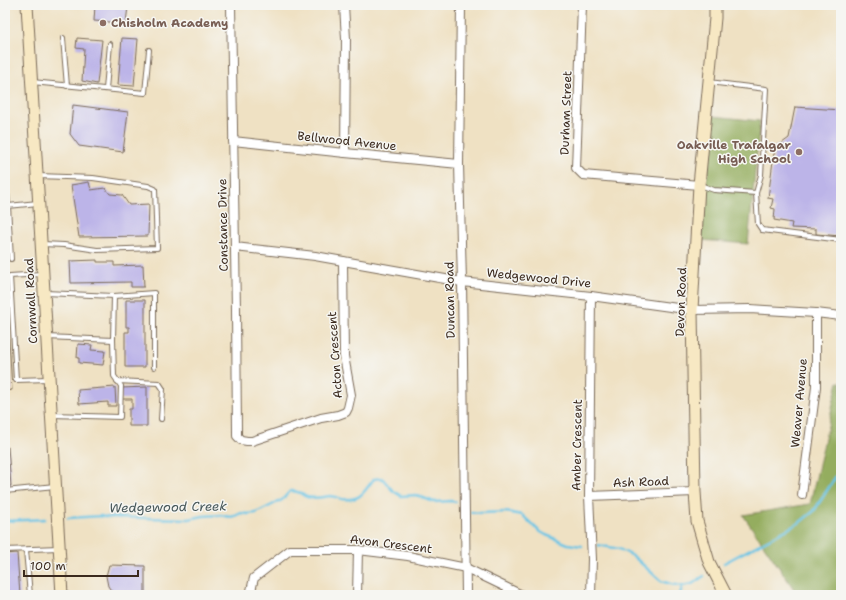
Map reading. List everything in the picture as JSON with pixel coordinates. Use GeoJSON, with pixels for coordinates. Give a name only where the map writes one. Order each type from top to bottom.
{"type":"FeatureCollection","features":[{"type":"Feature","properties":{"kind":"main road","name":"Cornwall Road"},"geometry":{"type":"LineString","coordinates":[[27,5],[62,595]]}},
{"type":"Feature","properties":{"kind":"main road","name":"Devon Road"},"geometry":{"type":"LineString","coordinates":[[715,5],[699,185],[692,310],[695,492],[697,521],[709,562],[726,595]]}},
{"type":"Feature","properties":{"kind":"street","name":"Constance Drive"},"geometry":{"type":"LineString","coordinates":[[231,5],[236,434],[241,440],[244,441]]}},
{"type":"Feature","properties":{"kind":"street"},"geometry":{"type":"LineString","coordinates":[[344,5],[346,39],[345,153]]}},
{"type":"Feature","properties":{"kind":"street","name":"Duncan Road"},"geometry":{"type":"LineString","coordinates":[[460,5],[459,164],[466,595]]}},
{"type":"Feature","properties":{"kind":"street","name":"Durham Street"},"geometry":{"type":"LineString","coordinates":[[582,5],[576,168],[583,175],[699,185]]}},
{"type":"Feature","properties":{"kind":"street","name":"Bellwood Avenue"},"geometry":{"type":"LineString","coordinates":[[233,141],[459,164]]}},
{"type":"Feature","properties":{"kind":"street","name":"Wedgewood Drive"},"geometry":{"type":"LineString","coordinates":[[235,247],[315,256],[462,282],[591,296],[692,310],[750,308],[841,316]]}},
{"type":"Feature","properties":{"kind":"street","name":"Acton Crescent"},"geometry":{"type":"LineString","coordinates":[[244,441],[256,440],[321,418],[346,412],[351,395],[344,356],[342,261]]}},
{"type":"Feature","properties":{"kind":"street","name":"Amber Crescent"},"geometry":{"type":"LineString","coordinates":[[591,296],[589,496],[592,559],[591,595]]}},
{"type":"Feature","properties":{"kind":"street","name":"Weaver Avenue"},"geometry":{"type":"LineString","coordinates":[[802,495],[816,387],[816,313]]}},
{"type":"Feature","properties":{"kind":"street","name":"Ash Road"},"geometry":{"type":"LineString","coordinates":[[589,496],[695,492]]}},
{"type":"Feature","properties":{"kind":"street","name":"Avon Crescent"},"geometry":{"type":"LineString","coordinates":[[250,595],[254,578],[290,550],[358,550],[408,556],[466,568],[522,595]]}},
{"type":"Feature","properties":{"kind":"street"},"geometry":{"type":"LineString","coordinates":[[357,595],[358,550]]}},
{"type":"Feature","properties":{"kind":"lane"},"geometry":{"type":"LineString","coordinates":[[63,38],[67,86]]}},
{"type":"Feature","properties":{"kind":"lane"},"geometry":{"type":"LineString","coordinates":[[106,89],[110,44]]}},
{"type":"Feature","properties":{"kind":"lane"},"geometry":{"type":"LineString","coordinates":[[31,82],[145,93],[149,50]]}},
{"type":"Feature","properties":{"kind":"lane"},"geometry":{"type":"LineString","coordinates":[[709,82],[766,89],[761,175],[756,193],[758,224],[762,230],[841,240]]}},
{"type":"Feature","properties":{"kind":"lane"},"geometry":{"type":"LineString","coordinates":[[5,168],[6,196],[8,206],[7,217],[11,259]]}},
{"type":"Feature","properties":{"kind":"lane"},"geometry":{"type":"LineString","coordinates":[[37,176],[94,178],[148,186],[155,189],[157,248],[96,250],[64,245],[41,244]]}},
{"type":"Feature","properties":{"kind":"lane"},"geometry":{"type":"LineString","coordinates":[[699,185],[714,190],[756,193]]}},
{"type":"Feature","properties":{"kind":"lane"},"geometry":{"type":"LineString","coordinates":[[8,206],[39,203]]}},
{"type":"Feature","properties":{"kind":"lane"},"geometry":{"type":"LineString","coordinates":[[43,274],[8,276],[16,380],[49,379]]}},
{"type":"Feature","properties":{"kind":"lane"},"geometry":{"type":"LineString","coordinates":[[44,293],[114,296],[154,294],[154,367]]}},
{"type":"Feature","properties":{"kind":"lane"},"geometry":{"type":"LineString","coordinates":[[51,415],[120,417],[121,386],[114,376],[114,296]]}},
{"type":"Feature","properties":{"kind":"lane"},"geometry":{"type":"LineString","coordinates":[[46,337],[113,340]]}},
{"type":"Feature","properties":{"kind":"lane"},"geometry":{"type":"LineString","coordinates":[[118,381],[159,383],[163,389],[161,419]]}},
{"type":"Feature","properties":{"kind":"lane"},"geometry":{"type":"LineString","coordinates":[[5,491],[55,486]]}},
{"type":"Feature","properties":{"kind":"lane"},"geometry":{"type":"LineString","coordinates":[[5,550],[59,548]]}},
{"type":"Feature","properties":{"kind":"lane"},"geometry":{"type":"LineString","coordinates":[[26,550],[30,595]]}},
{"type":"Feature","properties":{"kind":"green space"},"geometry":{"type":"Polygon","coordinates":[[[713,116],[760,121],[748,244],[701,240],[713,116]]]}},
{"type":"Feature","properties":{"kind":"green space"},"geometry":{"type":"Polygon","coordinates":[[[838,382],[841,382],[841,595],[798,595],[743,515],[810,504],[838,382]]]}},
{"type":"Feature","properties":{"kind":"building"},"geometry":{"type":"Polygon","coordinates":[[[95,5],[128,6],[126,23],[94,21],[95,5]]]}},
{"type":"Feature","properties":{"kind":"building"},"geometry":{"type":"Polygon","coordinates":[[[77,38],[102,40],[97,84],[82,81],[84,49],[76,48],[77,38]]]}},
{"type":"Feature","properties":{"kind":"building"},"geometry":{"type":"Polygon","coordinates":[[[122,38],[138,39],[134,86],[118,85],[122,38]]]}},
{"type":"Feature","properties":{"kind":"building"},"geometry":{"type":"Polygon","coordinates":[[[73,105],[128,112],[123,152],[79,146],[70,134],[73,105]]]}},
{"type":"Feature","properties":{"kind":"building"},"geometry":{"type":"Polygon","coordinates":[[[795,107],[841,110],[841,236],[816,234],[816,229],[791,228],[792,223],[774,220],[775,209],[771,208],[773,199],[768,198],[775,146],[778,146],[789,138],[795,107]]]}},
{"type":"Feature","properties":{"kind":"building"},"geometry":{"type":"Polygon","coordinates":[[[89,182],[91,190],[105,188],[110,194],[122,195],[129,205],[149,204],[148,236],[79,237],[71,185],[89,182]]]}},
{"type":"Feature","properties":{"kind":"building"},"geometry":{"type":"Polygon","coordinates":[[[97,260],[97,262],[114,262],[114,266],[143,265],[144,287],[131,287],[131,282],[71,283],[70,261],[97,260]]]}},
{"type":"Feature","properties":{"kind":"building"},"geometry":{"type":"Polygon","coordinates":[[[126,300],[145,300],[145,367],[125,367],[125,332],[129,332],[129,327],[126,327],[126,300]]]}},
{"type":"Feature","properties":{"kind":"building"},"geometry":{"type":"Polygon","coordinates":[[[5,305],[7,305],[12,390],[5,391],[5,305]]]}},
{"type":"Feature","properties":{"kind":"building"},"geometry":{"type":"Polygon","coordinates":[[[78,344],[92,345],[91,350],[105,351],[103,365],[79,363],[79,358],[77,358],[78,344]]]}},
{"type":"Feature","properties":{"kind":"building"},"geometry":{"type":"Polygon","coordinates":[[[115,387],[116,406],[108,406],[108,402],[79,404],[78,390],[115,387]]]}},
{"type":"Feature","properties":{"kind":"building"},"geometry":{"type":"Polygon","coordinates":[[[147,387],[147,426],[129,426],[129,409],[132,409],[132,399],[121,399],[121,388],[147,387]]]}},
{"type":"Feature","properties":{"kind":"building"},"geometry":{"type":"Polygon","coordinates":[[[8,447],[11,486],[5,486],[5,448],[8,447]]]}},
{"type":"Feature","properties":{"kind":"building"},"geometry":{"type":"Polygon","coordinates":[[[17,553],[20,595],[5,595],[5,554],[17,553]]]}},
{"type":"Feature","properties":{"kind":"building"},"geometry":{"type":"Polygon","coordinates":[[[109,565],[145,566],[145,595],[114,595],[108,586],[106,576],[109,565]]]}},
{"type":"Feature","properties":{"kind":"waterway","name":"Wedgewood Creek"},"geometry":{"type":"LineString","coordinates":[[724,563],[799,523],[814,511],[838,473],[841,465]]}},
{"type":"Feature","properties":{"kind":"waterway","name":"Wedgewood Creek"},"geometry":{"type":"LineString","coordinates":[[68,518],[101,516],[189,519],[203,516],[221,515],[230,517],[241,513],[256,513],[282,500],[290,491],[299,492],[310,498],[330,496],[342,499],[354,499],[361,495],[374,479],[382,478],[393,491],[401,496],[416,495],[434,502],[456,502]]}},
{"type":"Feature","properties":{"kind":"waterway","name":"Wedgewood Creek"},"geometry":{"type":"LineString","coordinates":[[471,512],[506,512],[522,515],[539,531],[546,535],[568,544],[582,546]]}},
{"type":"Feature","properties":{"kind":"waterway","name":"Wedgewood Creek"},"geometry":{"type":"LineString","coordinates":[[5,521],[45,519]]}},
{"type":"Feature","properties":{"kind":"waterway","name":"Wedgewood Creek"},"geometry":{"type":"LineString","coordinates":[[598,545],[619,549],[633,556],[661,581],[671,584],[682,586],[692,584],[704,576]]}},
{"type":"Feature","properties":{"kind":"waterway"},"geometry":{"type":"LineString","coordinates":[[680,595],[682,586]]}},
{"type":"Feature","properties":{"kind":"place","name":"Chisholm Academy"},"geometry":{"type":"Point","coordinates":[103,23]}},
{"type":"Feature","properties":{"kind":"place","name":"Oakville Trafalgar High School"},"geometry":{"type":"Point","coordinates":[799,152]}}]}
